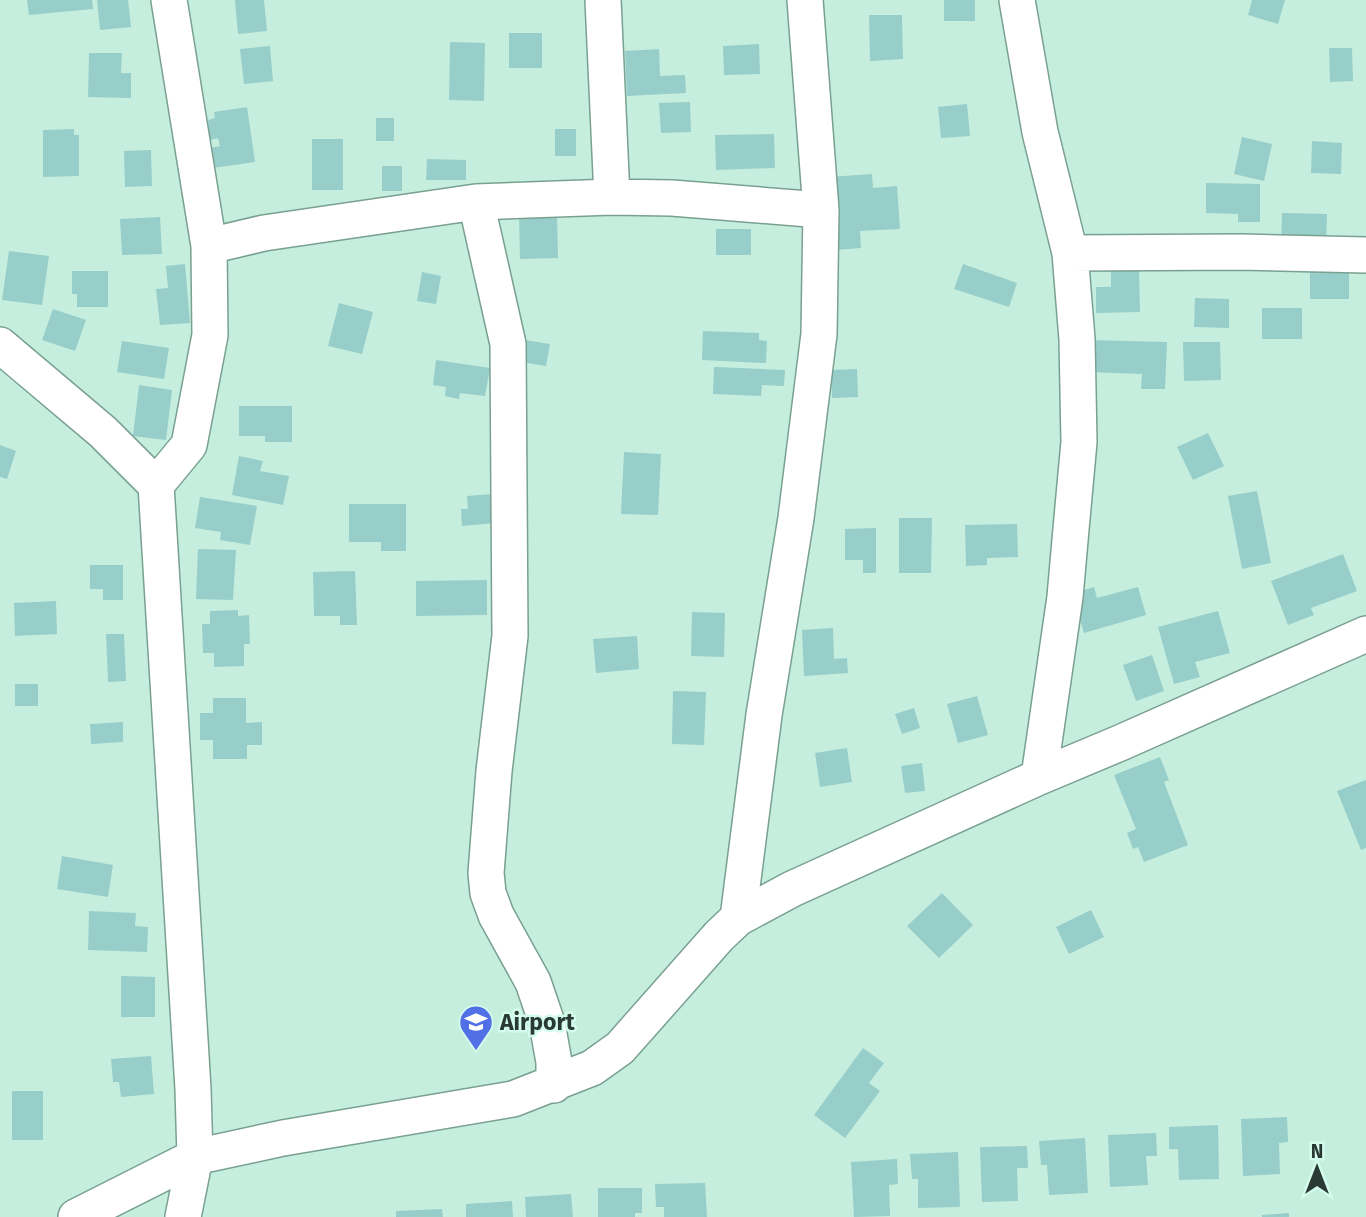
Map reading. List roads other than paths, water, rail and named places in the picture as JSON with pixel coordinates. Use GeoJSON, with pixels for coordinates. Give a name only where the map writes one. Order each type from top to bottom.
{"type":"FeatureCollection","features":[{"type":"Feature","properties":{"kind":"street"},"geometry":{"type":"LineString","coordinates":[[156,485],[189,445],[210,335],[209,246],[169,0]]}},
{"type":"Feature","properties":{"kind":"street"},"geometry":{"type":"LineString","coordinates":[[603,0],[612,197]]}},
{"type":"Feature","properties":{"kind":"street"},"geometry":{"type":"LineString","coordinates":[[738,918],[764,715],[796,518],[819,334],[821,210],[805,0]]}},
{"type":"Feature","properties":{"kind":"street"},"geometry":{"type":"LineString","coordinates":[[1017,0],[1040,132],[1070,253],[1077,339],[1079,442],[1065,597],[1039,776]]}},
{"type":"Feature","properties":{"kind":"street"},"geometry":{"type":"LineString","coordinates":[[209,246],[264,233],[476,202],[612,197],[672,198],[821,210]]}},
{"type":"Feature","properties":{"kind":"street"},"geometry":{"type":"LineString","coordinates":[[476,202],[500,307],[508,357],[510,636],[494,771],[486,873],[488,893],[496,915],[533,982],[547,1023],[554,1062],[554,1085]]}},
{"type":"Feature","properties":{"kind":"street"},"geometry":{"type":"LineString","coordinates":[[1070,253],[1241,252],[1366,255]]}},
{"type":"Feature","properties":{"kind":"street"},"geometry":{"type":"LineString","coordinates":[[0,345],[103,432],[156,485],[193,1089],[195,1157],[183,1217]]}},
{"type":"Feature","properties":{"kind":"street"},"geometry":{"type":"LineString","coordinates":[[76,1217],[195,1157],[283,1138],[513,1100],[592,1068],[620,1048],[738,918],[792,889],[1039,776],[1366,634]]}},
{"type":"Feature","properties":{"kind":"place","name":"Airport"},"geometry":{"type":"Point","coordinates":[476,1052]}}]}
